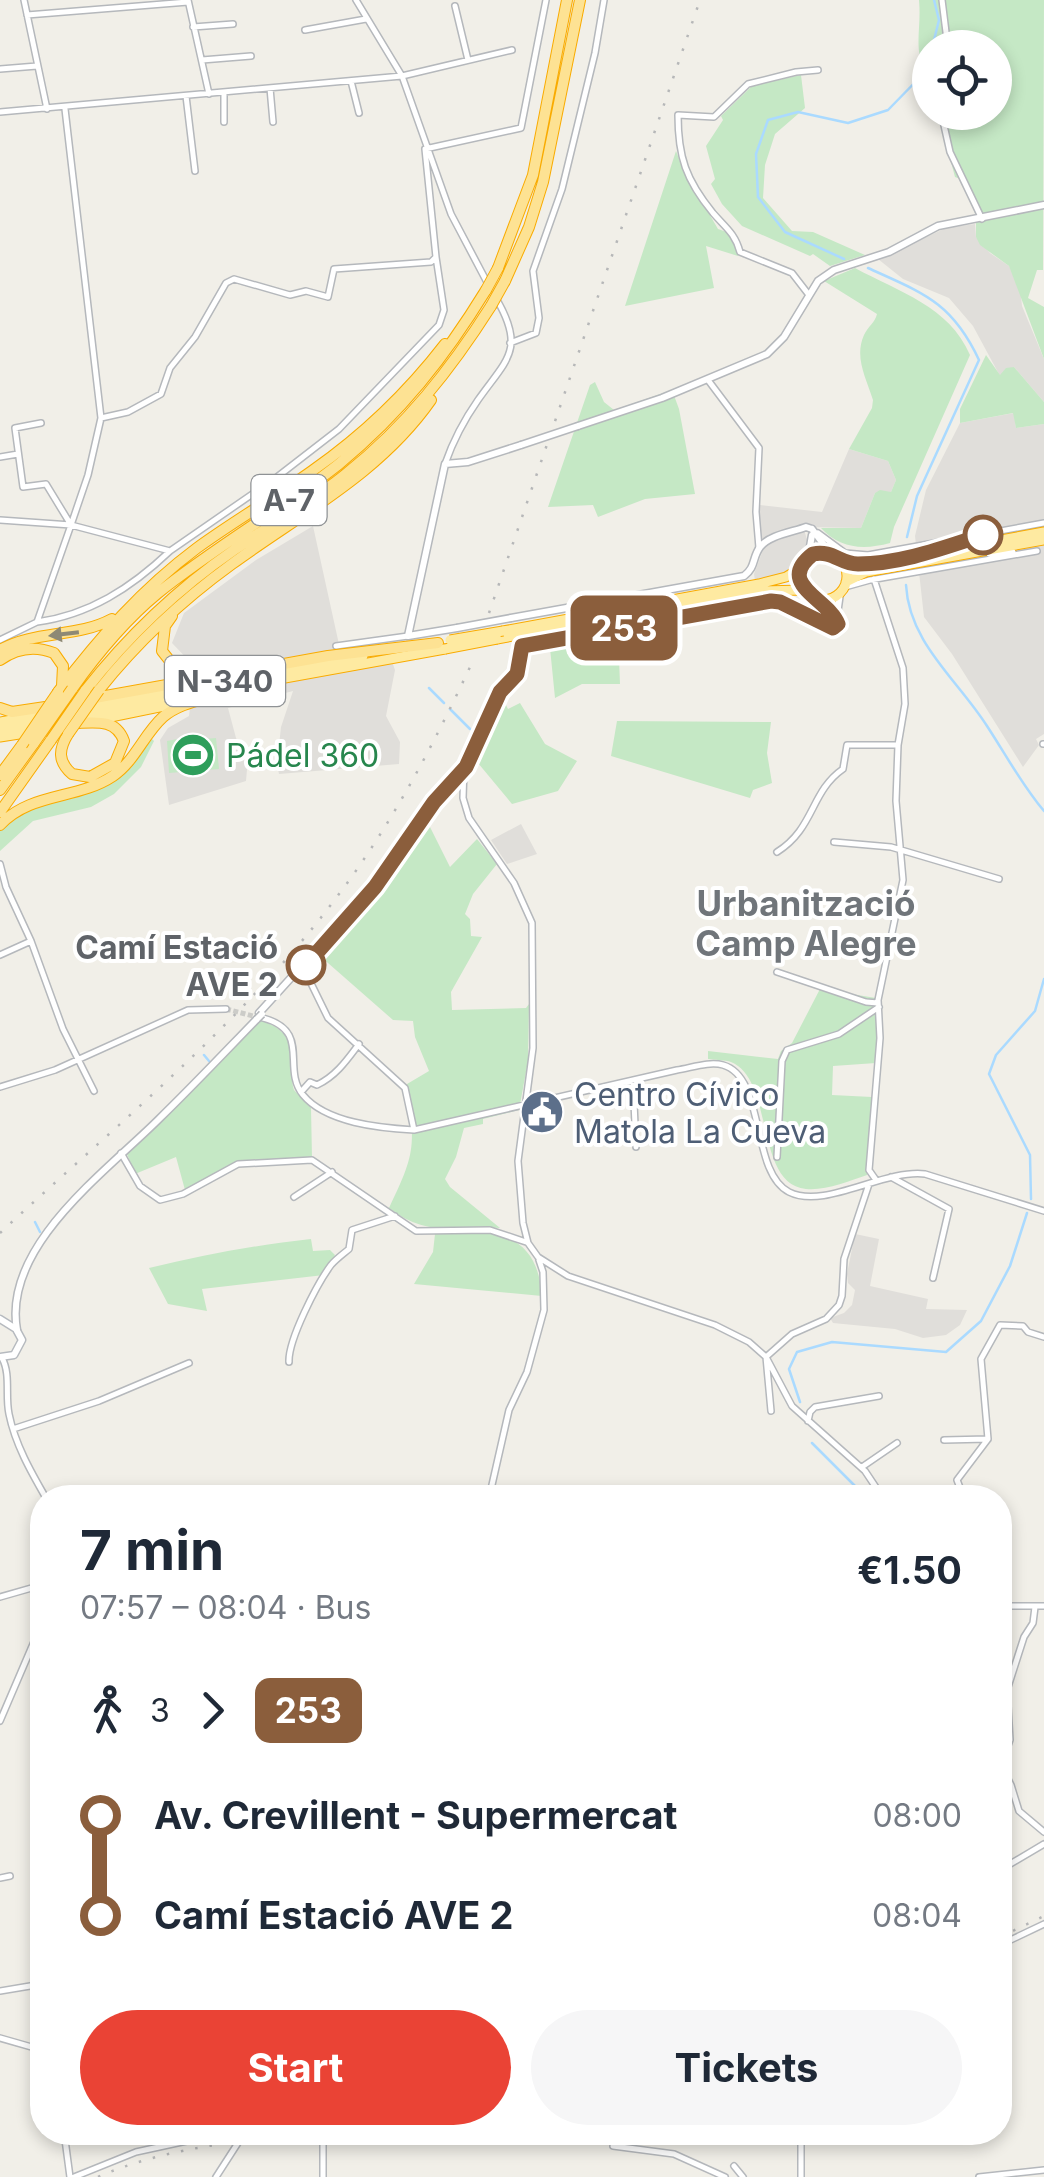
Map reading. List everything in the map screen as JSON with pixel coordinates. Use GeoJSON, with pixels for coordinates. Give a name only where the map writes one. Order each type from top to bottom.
{"type":"FeatureCollection","features":[{"type":"Feature","properties":{"kind":"highway","name":"A-7"},"geometry":{"type":"LineString","coordinates":[[64,689],[157,594],[324,475],[385,424],[428,377],[498,268],[533,174],[567,0]]}},
{"type":"Feature","properties":{"kind":"highway","name":"A-7"},"geometry":{"type":"LineString","coordinates":[[0,812],[85,691],[153,613],[194,578],[316,497],[368,456],[412,413],[461,354],[505,281],[530,227],[543,182],[580,0]]}},
{"type":"Feature","properties":{"kind":"highway"},"geometry":{"type":"LineString","coordinates":[[0,790],[64,689],[126,610],[197,548],[314,470],[362,432],[408,388],[475,309]]}},
{"type":"Feature","properties":{"kind":"highway"},"geometry":{"type":"LineString","coordinates":[[77,723],[105,722],[118,729],[124,741],[115,763],[90,777],[72,774],[60,760],[68,734],[99,690],[149,632],[183,602],[370,467],[424,411],[461,354]]}},
{"type":"Feature","properties":{"kind":"highway"},"geometry":{"type":"LineString","coordinates":[[1044,532],[874,563],[843,562],[830,553],[808,558],[801,568],[800,580],[804,590],[819,599],[830,599],[866,572],[1044,540]]}},
{"type":"Feature","properties":{"kind":"highway"},"geometry":{"type":"LineString","coordinates":[[843,562],[844,587]]}},
{"type":"Feature","properties":{"kind":"highway","name":"N-340"},"geometry":{"type":"LineString","coordinates":[[500,635],[759,584],[786,577],[801,568]]}},
{"type":"Feature","properties":{"kind":"highway","name":"N-340"},"geometry":{"type":"LineString","coordinates":[[0,722],[760,591],[804,590]]}},
{"type":"Feature","properties":{"kind":"highway"},"geometry":{"type":"LineString","coordinates":[[183,602],[164,626],[161,639],[162,651],[177,670],[187,675],[444,644]]}},
{"type":"Feature","properties":{"kind":"highway"},"geometry":{"type":"LineString","coordinates":[[0,650],[27,638],[81,632],[126,610]]}},
{"type":"Feature","properties":{"kind":"highway","name":"N-340"},"geometry":{"type":"LineString","coordinates":[[0,730],[324,672],[444,644]]}},
{"type":"Feature","properties":{"kind":"highway"},"geometry":{"type":"LineString","coordinates":[[0,660],[31,648],[54,653],[62,666],[64,689]]}},
{"type":"Feature","properties":{"kind":"highway"},"geometry":{"type":"LineString","coordinates":[[0,708],[24,711],[268,667]]}},
{"type":"Feature","properties":{"kind":"highway"},"geometry":{"type":"LineString","coordinates":[[0,738],[324,672]]}},
{"type":"Feature","properties":{"kind":"highway"},"geometry":{"type":"LineString","coordinates":[[0,825],[27,804],[112,776],[162,718],[188,703],[213,696]]}},
{"type":"Feature","properties":{"kind":"highway"},"geometry":{"type":"LineString","coordinates":[[0,774],[28,744]]}},
{"type":"Feature","properties":{"kind":"street"},"geometry":{"type":"LineString","coordinates":[[24,0],[47,108]]}},
{"type":"Feature","properties":{"kind":"street"},"geometry":{"type":"LineString","coordinates":[[356,0],[402,76],[426,149],[464,242],[507,316],[510,343],[503,369],[463,424],[444,464],[408,636]]}},
{"type":"Feature","properties":{"kind":"street"},"geometry":{"type":"LineString","coordinates":[[426,149],[522,128],[546,0]]}},
{"type":"Feature","properties":{"kind":"street"},"geometry":{"type":"LineString","coordinates":[[510,343],[536,332],[539,318],[533,271],[562,189],[596,53],[604,0]]}},
{"type":"Feature","properties":{"kind":"street"},"geometry":{"type":"LineString","coordinates":[[942,0],[946,30]]}},
{"type":"Feature","properties":{"kind":"street"},"geometry":{"type":"LineString","coordinates":[[27,15],[188,1],[208,94]]}},
{"type":"Feature","properties":{"kind":"street"},"geometry":{"type":"LineString","coordinates":[[455,6],[468,60]]}},
{"type":"Feature","properties":{"kind":"street"},"geometry":{"type":"LineString","coordinates":[[305,30],[367,19]]}},
{"type":"Feature","properties":{"kind":"street"},"geometry":{"type":"LineString","coordinates":[[193,27],[232,24]]}},
{"type":"Feature","properties":{"kind":"street"},"geometry":{"type":"LineString","coordinates":[[0,112],[402,76],[512,50]]}},
{"type":"Feature","properties":{"kind":"street"},"geometry":{"type":"LineString","coordinates":[[202,60],[250,56]]}},
{"type":"Feature","properties":{"kind":"street"},"geometry":{"type":"LineString","coordinates":[[0,69],[38,66]]}},
{"type":"Feature","properties":{"kind":"street"},"geometry":{"type":"LineString","coordinates":[[810,296],[792,273],[740,252],[732,231],[713,213],[685,168],[678,150],[678,115],[714,117],[748,84],[818,70]]}},
{"type":"Feature","properties":{"kind":"street"},"geometry":{"type":"LineString","coordinates":[[352,81],[359,112]]}},
{"type":"Feature","properties":{"kind":"street"},"geometry":{"type":"LineString","coordinates":[[270,88],[273,122]]}},
{"type":"Feature","properties":{"kind":"street"},"geometry":{"type":"LineString","coordinates":[[224,92],[224,122]]}},
{"type":"Feature","properties":{"kind":"street"},"geometry":{"type":"LineString","coordinates":[[186,96],[195,171]]}},
{"type":"Feature","properties":{"kind":"street"},"geometry":{"type":"LineString","coordinates":[[36,622],[88,476],[101,418],[64,108]]}},
{"type":"Feature","properties":{"kind":"street"},"geometry":{"type":"LineString","coordinates":[[945,130],[950,152],[982,218]]}},
{"type":"Feature","properties":{"kind":"street"},"geometry":{"type":"LineString","coordinates":[[0,640],[36,622],[93,608],[147,572],[339,429],[414,354],[439,325],[444,310],[426,149]]}},
{"type":"Feature","properties":{"kind":"street"},"geometry":{"type":"LineString","coordinates":[[444,464],[468,462],[708,380],[776,347],[818,281],[834,270],[890,252],[938,226],[1044,205]]}},
{"type":"Feature","properties":{"kind":"street"},"geometry":{"type":"LineString","coordinates":[[101,418],[128,412],[161,394],[170,368],[195,337],[226,283],[234,279],[290,295],[306,291],[328,296],[334,269],[431,262],[436,258]]}},
{"type":"Feature","properties":{"kind":"street"},"geometry":{"type":"LineString","coordinates":[[336,646],[744,576],[754,565],[758,548],[758,448],[708,380]]}},
{"type":"Feature","properties":{"kind":"street"},"geometry":{"type":"LineString","coordinates":[[41,423],[15,428],[23,487],[46,484],[71,525]]}},
{"type":"Feature","properties":{"kind":"street"},"geometry":{"type":"LineString","coordinates":[[0,456],[18,454]]}},
{"type":"Feature","properties":{"kind":"street"},"geometry":{"type":"LineString","coordinates":[[0,520],[71,525],[170,552]]}},
{"type":"Feature","properties":{"kind":"street"},"geometry":{"type":"LineString","coordinates":[[758,548],[774,538],[806,528],[854,555],[1044,523]]}},
{"type":"Feature","properties":{"kind":"street"},"geometry":{"type":"LineString","coordinates":[[812,529],[830,553]]}},
{"type":"Feature","properties":{"kind":"street"},"geometry":{"type":"LineString","coordinates":[[808,558],[812,529]]}},
{"type":"Feature","properties":{"kind":"street"},"geometry":{"type":"LineString","coordinates":[[930,553],[992,532]]}},
{"type":"Feature","properties":{"kind":"street"},"geometry":{"type":"LineString","coordinates":[[962,555],[1040,551]]}},
{"type":"Feature","properties":{"kind":"street"},"geometry":{"type":"LineString","coordinates":[[17,1330],[3,1323],[38,1241],[63,1209],[259,1017],[369,892],[429,806],[464,767],[496,695],[516,671],[516,650],[771,601],[828,628],[837,626],[837,601],[844,587],[1040,551]]}},
{"type":"Feature","properties":{"kind":"street"},"geometry":{"type":"LineString","coordinates":[[766,1357],[792,1334],[826,1319],[838,1305],[844,1259],[873,1181],[870,1170],[880,1038],[878,1005],[903,880],[896,800],[898,745],[905,704],[903,668],[874,579]]}},
{"type":"Feature","properties":{"kind":"street"},"geometry":{"type":"LineString","coordinates":[[819,599],[838,621]]}},
{"type":"Feature","properties":{"kind":"street"},"geometry":{"type":"LineString","coordinates":[[777,852],[801,834],[828,780],[843,769],[847,746],[898,745]]}},
{"type":"Feature","properties":{"kind":"street"},"geometry":{"type":"LineString","coordinates":[[464,767],[463,798],[469,818],[514,883],[532,923],[533,1048],[518,1161],[522,1223],[543,1272],[544,1310],[528,1372],[509,1410],[492,1485]]}},
{"type":"Feature","properties":{"kind":"street"},"geometry":{"type":"LineString","coordinates":[[834,842],[891,847],[999,879]]}},
{"type":"Feature","properties":{"kind":"street"},"geometry":{"type":"LineString","coordinates":[[0,864],[6,887],[94,1091]]}},
{"type":"Feature","properties":{"kind":"street"},"geometry":{"type":"LineString","coordinates":[[0,955],[31,941]]}},
{"type":"Feature","properties":{"kind":"street"},"geometry":{"type":"LineString","coordinates":[[303,968],[328,1018],[405,1088],[414,1130]]}},
{"type":"Feature","properties":{"kind":"street"},"geometry":{"type":"LineString","coordinates":[[776,972],[878,1005]]}},
{"type":"Feature","properties":{"kind":"street"},"geometry":{"type":"LineString","coordinates":[[777,1157],[782,1061],[787,1050],[839,1034],[878,1005]]}},
{"type":"Feature","properties":{"kind":"street"},"geometry":{"type":"LineString","coordinates":[[0,1087],[55,1070],[188,1010],[226,1009]]}},
{"type":"Feature","properties":{"kind":"street"},"geometry":{"type":"LineString","coordinates":[[259,1017],[277,1023],[289,1035],[294,1046],[294,1078],[300,1092],[323,1111],[386,1129],[414,1130],[721,1064],[732,1070],[747,1090],[771,1171],[784,1190],[818,1196],[906,1172],[925,1174],[1044,1211]]}},
{"type":"Feature","properties":{"kind":"street"},"geometry":{"type":"LineString","coordinates":[[300,1092],[310,1082],[323,1083],[339,1070],[359,1044]]}},
{"type":"Feature","properties":{"kind":"street"},"geometry":{"type":"LineString","coordinates":[[633,1080],[636,1148]]}},
{"type":"Feature","properties":{"kind":"street"},"geometry":{"type":"LineString","coordinates":[[6,1373],[22,1344],[16,1307],[21,1283],[38,1246],[58,1217],[122,1154]]}},
{"type":"Feature","properties":{"kind":"street"},"geometry":{"type":"LineString","coordinates":[[122,1154],[130,1172]]}},
{"type":"Feature","properties":{"kind":"street"},"geometry":{"type":"LineString","coordinates":[[114,1164],[122,1165],[146,1192],[160,1200],[183,1194],[238,1164],[312,1160],[416,1231],[490,1230],[528,1243]]}},
{"type":"Feature","properties":{"kind":"street"},"geometry":{"type":"LineString","coordinates":[[294,1197],[332,1172]]}},
{"type":"Feature","properties":{"kind":"street"},"geometry":{"type":"LineString","coordinates":[[888,1176],[949,1208],[934,1278]]}},
{"type":"Feature","properties":{"kind":"street"},"geometry":{"type":"LineString","coordinates":[[289,1362],[288,1352],[306,1312],[332,1264],[350,1249],[352,1230],[395,1216]]}},
{"type":"Feature","properties":{"kind":"street"},"geometry":{"type":"LineString","coordinates":[[538,1257],[595,1286],[741,1336],[766,1357],[783,1392],[808,1423],[860,1468],[872,1485]]}},
{"type":"Feature","properties":{"kind":"street"},"geometry":{"type":"LineString","coordinates":[[959,1485],[957,1480],[988,1439],[982,1359],[1000,1325],[1023,1326],[1044,1337]]}},
{"type":"Feature","properties":{"kind":"street"},"geometry":{"type":"LineString","coordinates":[[14,1355],[1,1357],[7,1405],[13,1429],[40,1485]]}},
{"type":"Feature","properties":{"kind":"street"},"geometry":{"type":"LineString","coordinates":[[766,1357],[771,1412]]}},
{"type":"Feature","properties":{"kind":"street"},"geometry":{"type":"LineString","coordinates":[[13,1429],[99,1401],[188,1363]]}},
{"type":"Feature","properties":{"kind":"street"},"geometry":{"type":"LineString","coordinates":[[808,1423],[815,1407],[879,1396]]}},
{"type":"Feature","properties":{"kind":"street"},"geometry":{"type":"LineString","coordinates":[[944,1440],[988,1439]]}},
{"type":"Feature","properties":{"kind":"street"},"geometry":{"type":"LineString","coordinates":[[860,1468],[896,1443]]}},
{"type":"Feature","properties":{"kind":"street"},"geometry":{"type":"LineString","coordinates":[[0,1596],[30,1589]]}},
{"type":"Feature","properties":{"kind":"street"},"geometry":{"type":"LineString","coordinates":[[1012,1606],[1044,1606]]}},
{"type":"Feature","properties":{"kind":"street"},"geometry":{"type":"LineString","coordinates":[[1012,1674],[1024,1637],[1033,1623],[1035,1606]]}},
{"type":"Feature","properties":{"kind":"street"},"geometry":{"type":"LineString","coordinates":[[0,1721],[30,1651]]}},
{"type":"Feature","properties":{"kind":"street"},"geometry":{"type":"LineString","coordinates":[[1012,1785],[1019,1811],[1044,1832]]}},
{"type":"Feature","properties":{"kind":"street"},"geometry":{"type":"LineString","coordinates":[[1012,1863],[1044,1844]]}},
{"type":"Feature","properties":{"kind":"street"},"geometry":{"type":"LineString","coordinates":[[0,1878],[10,1876]]}},
{"type":"Feature","properties":{"kind":"street"},"geometry":{"type":"LineString","coordinates":[[1012,1940],[1044,1924]]}},
{"type":"Feature","properties":{"kind":"street"},"geometry":{"type":"LineString","coordinates":[[0,1991],[30,1986]]}},
{"type":"Feature","properties":{"kind":"street"},"geometry":{"type":"LineString","coordinates":[[0,2038],[30,2047]]}},
{"type":"Feature","properties":{"kind":"street"},"geometry":{"type":"LineString","coordinates":[[66,2145],[72,2177],[136,2152],[168,2145]]}},
{"type":"Feature","properties":{"kind":"street"},"geometry":{"type":"LineString","coordinates":[[216,2177],[237,2145]]}},
{"type":"Feature","properties":{"kind":"street"},"geometry":{"type":"LineString","coordinates":[[323,2145],[323,2177]]}},
{"type":"Feature","properties":{"kind":"street"},"geometry":{"type":"LineString","coordinates":[[801,2145],[802,2177]]}},
{"type":"Feature","properties":{"kind":"street"},"geometry":{"type":"LineString","coordinates":[[613,2146],[674,2154],[725,2177]]}},
{"type":"Feature","properties":{"kind":"street"},"geometry":{"type":"LineString","coordinates":[[734,2166],[743,2177]]}},
{"type":"Feature","properties":{"kind":"street"},"geometry":{"type":"LineString","coordinates":[[979,2177],[1044,2170]]}},
{"type":"Feature","properties":{"kind":"shaded area"},"geometry":{"type":"Polygon","coordinates":[[[975,224],[976,237],[1009,266],[1020,286],[1022,306],[1044,359],[1044,402],[1014,367],[1000,376],[973,326],[949,298],[903,279],[878,259],[946,228],[975,224]]]}},
{"type":"Feature","properties":{"kind":"shaded area"},"geometry":{"type":"Polygon","coordinates":[[[1014,413],[1016,428],[1044,424],[1044,734],[1036,739],[1039,745],[1023,767],[924,617],[915,536],[926,490],[960,423],[1014,413]]]}},
{"type":"Feature","properties":{"kind":"shaded area"},"geometry":{"type":"Polygon","coordinates":[[[849,449],[888,461],[896,480],[891,492],[875,493],[861,528],[803,527],[810,548],[794,570],[755,581],[764,547],[758,530],[760,505],[822,512],[849,449]]]}},
{"type":"Feature","properties":{"kind":"shaded area"},"geometry":{"type":"Polygon","coordinates":[[[313,526],[340,649],[386,644],[395,670],[386,716],[400,742],[399,764],[279,774],[281,727],[293,691],[228,708],[236,738],[248,758],[246,781],[169,805],[160,740],[168,728],[189,716],[195,667],[172,643],[184,613],[256,560],[313,526]]]}},
{"type":"Feature","properties":{"kind":"shaded area"},"geometry":{"type":"Polygon","coordinates":[[[521,824],[537,854],[507,864],[491,840],[521,824]]]}},
{"type":"Feature","properties":{"kind":"shaded area"},"geometry":{"type":"Polygon","coordinates":[[[855,1234],[879,1239],[870,1286],[928,1299],[926,1309],[967,1310],[960,1325],[946,1335],[923,1338],[895,1329],[833,1323],[830,1318],[852,1305],[855,1290],[848,1283],[847,1274],[855,1234]]]}},
{"type":"Feature","properties":{"kind":"green space"},"geometry":{"type":"Polygon","coordinates":[[[919,0],[1044,0],[1043,270],[1037,270],[1028,298],[1044,307],[1044,359],[1009,266],[980,245],[976,237],[976,216],[963,180],[955,177],[943,130],[1012,130],[1012,30],[919,30],[919,0]]]}},
{"type":"Feature","properties":{"kind":"green space"},"geometry":{"type":"Polygon","coordinates":[[[801,75],[805,108],[775,134],[765,165],[763,198],[792,231],[813,232],[865,255],[830,266],[813,254],[742,226],[722,204],[711,184],[715,179],[706,146],[723,120],[721,116],[752,86],[801,75]]]}},
{"type":"Feature","properties":{"kind":"green space"},"geometry":{"type":"Polygon","coordinates":[[[676,151],[718,229],[734,238],[738,256],[706,246],[714,288],[625,306],[676,151]]]}},
{"type":"Feature","properties":{"kind":"green space"},"geometry":{"type":"Polygon","coordinates":[[[855,268],[936,312],[961,338],[970,355],[890,543],[871,547],[844,544],[821,528],[861,528],[875,493],[891,492],[896,480],[888,461],[849,449],[872,408],[860,351],[864,335],[877,314],[824,281],[855,268]]]}},
{"type":"Feature","properties":{"kind":"green space"},"geometry":{"type":"Polygon","coordinates":[[[986,355],[1000,375],[1006,368],[1014,367],[1044,402],[1044,424],[1016,428],[1013,413],[960,423],[960,409],[986,355]]]}},
{"type":"Feature","properties":{"kind":"green space"},"geometry":{"type":"Polygon","coordinates":[[[595,382],[604,402],[614,410],[672,390],[695,494],[645,499],[598,517],[593,505],[548,507],[590,385],[595,382]]]}},
{"type":"Feature","properties":{"kind":"green space"},"geometry":{"type":"Polygon","coordinates":[[[618,632],[620,684],[582,684],[555,698],[550,648],[618,632]]]}},
{"type":"Feature","properties":{"kind":"green space"},"geometry":{"type":"Polygon","coordinates":[[[501,695],[508,709],[520,703],[545,744],[577,761],[558,791],[512,804],[473,757],[501,695]]]}},
{"type":"Feature","properties":{"kind":"green space"},"geometry":{"type":"Polygon","coordinates":[[[617,721],[771,722],[767,753],[772,783],[753,790],[750,798],[611,756],[617,721]]]}},
{"type":"Feature","properties":{"kind":"green space","name":"Pádel 360"},"geometry":{"type":"Polygon","coordinates":[[[203,734],[204,739],[216,738],[219,769],[169,773],[167,741],[203,734]]]}},
{"type":"Feature","properties":{"kind":"green space"},"geometry":{"type":"Polygon","coordinates":[[[152,739],[141,767],[114,794],[91,807],[33,821],[0,851],[0,831],[22,812],[115,780],[152,739]]]}},
{"type":"Feature","properties":{"kind":"green space"},"geometry":{"type":"Polygon","coordinates":[[[427,821],[450,867],[477,839],[497,864],[473,894],[465,914],[470,919],[471,936],[482,937],[451,992],[452,1010],[526,1008],[529,1004],[528,1061],[519,1110],[464,1128],[445,1179],[500,1228],[430,1227],[389,1208],[411,1148],[407,1084],[429,1071],[413,1021],[393,1020],[320,956],[379,887],[427,821]]]}},
{"type":"Feature","properties":{"kind":"green space"},"geometry":{"type":"Polygon","coordinates":[[[820,989],[876,998],[876,1063],[833,1066],[832,1095],[872,1097],[867,1175],[829,1187],[806,1189],[790,1183],[779,1170],[745,1072],[731,1062],[708,1059],[708,1051],[778,1059],[781,1051],[792,1043],[820,989]]]}},
{"type":"Feature","properties":{"kind":"green space"},"geometry":{"type":"Polygon","coordinates":[[[259,1020],[273,1025],[287,1039],[294,1090],[311,1108],[312,1158],[256,1162],[229,1169],[185,1190],[176,1157],[135,1174],[127,1154],[259,1020]]]}},
{"type":"Feature","properties":{"kind":"green space"},"geometry":{"type":"Polygon","coordinates":[[[486,1233],[520,1245],[533,1261],[542,1296],[414,1284],[433,1252],[435,1234],[486,1233]]]}},
{"type":"Feature","properties":{"kind":"green space"},"geometry":{"type":"Polygon","coordinates":[[[311,1239],[313,1251],[330,1250],[335,1255],[324,1275],[202,1289],[207,1311],[168,1304],[149,1268],[229,1251],[311,1239]]]}},
{"type":"Feature","properties":{"kind":"waterway"},"geometry":{"type":"LineString","coordinates":[[934,0],[939,20],[936,30]]}},
{"type":"Feature","properties":{"kind":"waterway"},"geometry":{"type":"LineString","coordinates":[[844,259],[785,232],[758,197],[756,154],[768,120],[798,112],[848,123],[888,110],[912,85]]}},
{"type":"Feature","properties":{"kind":"waterway"},"geometry":{"type":"LineString","coordinates":[[868,268],[920,293],[947,312],[979,360],[917,496],[907,537]]}},
{"type":"Feature","properties":{"kind":"waterway"},"geometry":{"type":"LineString","coordinates":[[906,585],[909,606],[925,643],[1044,811]]}},
{"type":"Feature","properties":{"kind":"waterway"},"geometry":{"type":"LineString","coordinates":[[429,688],[444,703]]}},
{"type":"Feature","properties":{"kind":"waterway"},"geometry":{"type":"LineString","coordinates":[[450,709],[470,729]]}},
{"type":"Feature","properties":{"kind":"waterway"},"geometry":{"type":"LineString","coordinates":[[1031,1199],[1030,1155],[989,1074],[996,1055],[1035,1011],[1044,979]]}},
{"type":"Feature","properties":{"kind":"waterway"},"geometry":{"type":"LineString","coordinates":[[204,1055],[209,1061]]}},
{"type":"Feature","properties":{"kind":"waterway"},"geometry":{"type":"LineString","coordinates":[[800,1402],[789,1369],[797,1352],[832,1342],[946,1352],[981,1321],[1010,1266],[1027,1213]]}},
{"type":"Feature","properties":{"kind":"waterway"},"geometry":{"type":"LineString","coordinates":[[35,1222],[40,1232]]}},
{"type":"Feature","properties":{"kind":"waterway"},"geometry":{"type":"LineString","coordinates":[[812,1443],[854,1485]]}},
{"type":"Feature","properties":{"kind":"tunnel"},"geometry":{"type":"LineString","coordinates":[[226,1009],[257,1017]]}},
{"type":"Feature","properties":{"kind":"railway"},"geometry":{"type":"LineString","coordinates":[[489,613],[700,0]]}},
{"type":"Feature","properties":{"kind":"railway"},"geometry":{"type":"LineString","coordinates":[[0,1233],[174,1074],[296,947],[333,902],[391,817],[470,667]]}},
{"type":"Feature","properties":{"kind":"railway"},"geometry":{"type":"LineString","coordinates":[[1012,1931],[1044,1916]]}},
{"type":"Feature","properties":{"kind":"railway"},"geometry":{"type":"LineString","coordinates":[[98,2177],[150,2159],[216,2145]]}},
{"type":"Feature","properties":{"kind":"bus line","name":"253"},"geometry":{"type":"LineString","coordinates":[[306,965],[375,887],[434,802],[466,767],[500,692],[517,674],[522,646],[771,601],[833,628],[838,624],[834,613],[802,588],[802,565],[813,554],[830,553],[852,564],[874,563],[930,553],[983,535]]}},
{"type":"Feature","properties":{"kind":"place","name":"Pádel 360"},"geometry":{"type":"Point","coordinates":[193,755]}},
{"type":"Feature","properties":{"kind":"place","name":"Camí Estació AVE 2"},"geometry":{"type":"Point","coordinates":[306,965]}},
{"type":"Feature","properties":{"kind":"place","name":"Centro Cívico Matola La Cueva"},"geometry":{"type":"Point","coordinates":[542,1112]}},
{"type":"Feature","properties":{"kind":"district","name":"Urbanització Camp Alegre"},"geometry":{"type":"Point","coordinates":[806,923]}}]}
